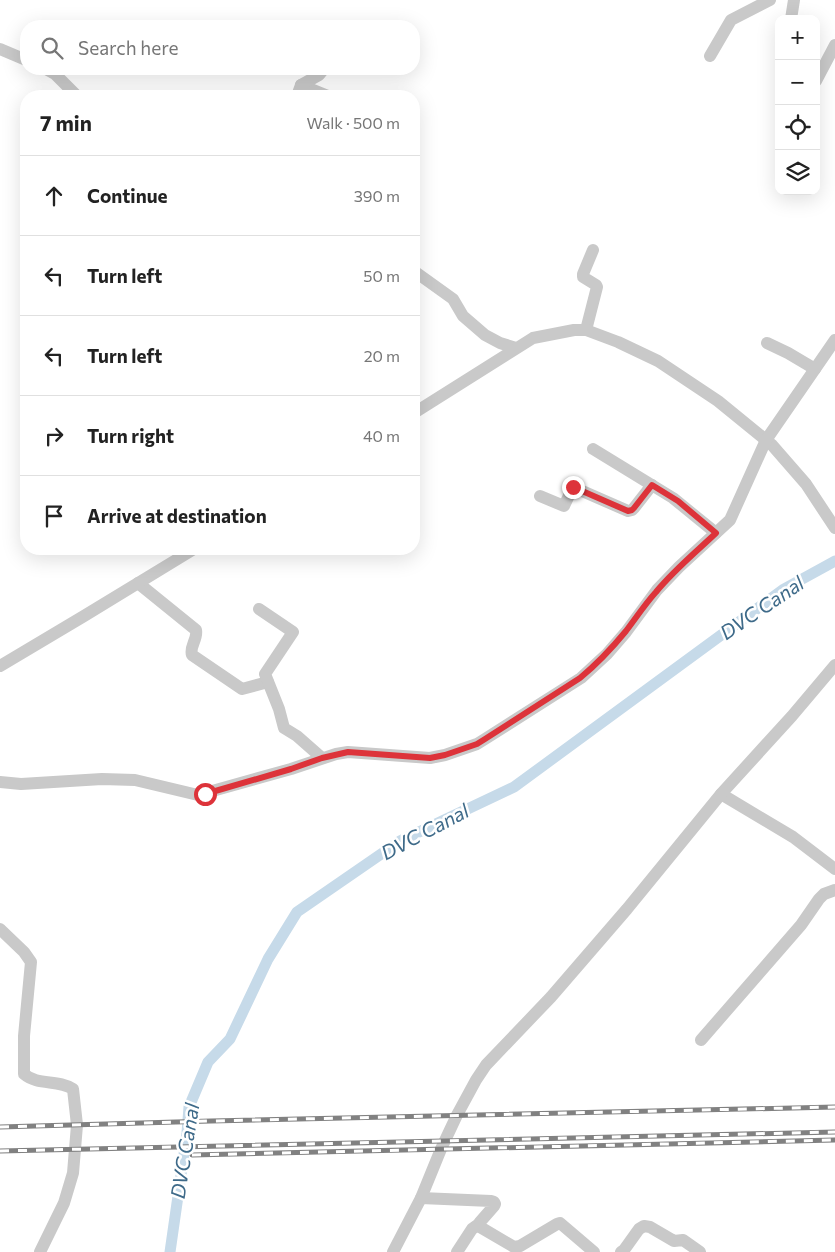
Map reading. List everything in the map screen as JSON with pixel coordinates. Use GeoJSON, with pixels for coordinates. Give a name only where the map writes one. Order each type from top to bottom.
{"type":"FeatureCollection","features":[{"type":"Feature","properties":{"kind":"street"},"geometry":{"type":"LineString","coordinates":[[710,56],[731,20],[770,0]]}},
{"type":"Feature","properties":{"kind":"street"},"geometry":{"type":"LineString","coordinates":[[792,15],[794,0]]}},
{"type":"Feature","properties":{"kind":"street"},"geometry":{"type":"LineString","coordinates":[[820,73],[835,45]]}},
{"type":"Feature","properties":{"kind":"street"},"geometry":{"type":"LineString","coordinates":[[0,49],[20,57]]}},
{"type":"Feature","properties":{"kind":"street"},"geometry":{"type":"LineString","coordinates":[[56,75],[70,90]]}},
{"type":"Feature","properties":{"kind":"street"},"geometry":{"type":"LineString","coordinates":[[299,90],[319,75]]}},
{"type":"Feature","properties":{"kind":"street"},"geometry":{"type":"LineString","coordinates":[[586,330],[597,287],[583,277],[583,274],[593,250]]}},
{"type":"Feature","properties":{"kind":"street"},"geometry":{"type":"LineString","coordinates":[[420,275],[453,299],[461,315],[485,335],[500,343],[516,348]]}},
{"type":"Feature","properties":{"kind":"street"},"geometry":{"type":"LineString","coordinates":[[420,409],[533,338],[574,330],[586,330],[618,342],[658,361],[718,401],[772,445],[806,484],[835,528]]}},
{"type":"Feature","properties":{"kind":"street"},"geometry":{"type":"LineString","coordinates":[[0,782],[21,784],[102,779],[135,780],[198,795],[348,752],[430,758],[477,744],[590,670],[607,654],[657,590],[731,518],[766,440],[835,340]]}},
{"type":"Feature","properties":{"kind":"street"},"geometry":{"type":"LineString","coordinates":[[768,343],[815,369]]}},
{"type":"Feature","properties":{"kind":"street"},"geometry":{"type":"LineString","coordinates":[[593,450],[678,501],[716,533]]}},
{"type":"Feature","properties":{"kind":"street"},"geometry":{"type":"LineString","coordinates":[[540,496],[564,506],[574,487],[631,511],[652,485]]}},
{"type":"Feature","properties":{"kind":"street"},"geometry":{"type":"LineString","coordinates":[[0,666],[184,555]]}},
{"type":"Feature","properties":{"kind":"street"},"geometry":{"type":"LineString","coordinates":[[138,583],[196,630],[197,634],[191,652],[192,655],[242,689],[268,682]]}},
{"type":"Feature","properties":{"kind":"street"},"geometry":{"type":"LineString","coordinates":[[258,609],[293,632],[265,672],[284,728],[297,736],[322,758]]}},
{"type":"Feature","properties":{"kind":"street"},"geometry":{"type":"LineString","coordinates":[[393,1252],[421,1198],[457,1115],[486,1065],[551,997],[602,939],[721,794],[792,716],[835,665]]}},
{"type":"Feature","properties":{"kind":"street"},"geometry":{"type":"LineString","coordinates":[[721,794],[793,837],[835,869]]}},
{"type":"Feature","properties":{"kind":"street"},"geometry":{"type":"LineString","coordinates":[[702,1040],[801,925],[819,898],[835,890]]}},
{"type":"Feature","properties":{"kind":"street"},"geometry":{"type":"LineString","coordinates":[[0,929],[24,952],[31,962],[24,1036],[24,1074],[35,1080],[61,1083],[73,1089],[77,1125],[73,1173],[64,1203],[40,1252]]}},
{"type":"Feature","properties":{"kind":"street"},"geometry":{"type":"LineString","coordinates":[[421,1198],[494,1202],[494,1206],[479,1224],[472,1229],[457,1252]]}},
{"type":"Feature","properties":{"kind":"street"},"geometry":{"type":"LineString","coordinates":[[479,1224],[482,1229],[508,1245],[517,1248],[560,1223],[594,1252]]}},
{"type":"Feature","properties":{"kind":"street"},"geometry":{"type":"LineString","coordinates":[[621,1252],[644,1226],[650,1227],[674,1242],[686,1241],[700,1252]]}},
{"type":"Feature","properties":{"kind":"waterway","name":"DVC Canal"},"geometry":{"type":"LineString","coordinates":[[170,1252],[189,1107],[208,1062],[230,1039],[268,959],[297,912],[400,841],[514,787],[784,589],[835,561]]}},
{"type":"Feature","properties":{"kind":"railway"},"geometry":{"type":"LineString","coordinates":[[0,1127],[835,1107]]}},
{"type":"Feature","properties":{"kind":"railway"},"geometry":{"type":"LineString","coordinates":[[0,1151],[835,1132]]}},
{"type":"Feature","properties":{"kind":"railway"},"geometry":{"type":"LineString","coordinates":[[192,1155],[835,1140]]}},
{"type":"Feature","properties":{"kind":"route"},"geometry":{"type":"LineString","coordinates":[[205,794],[322,758],[348,752],[430,758],[445,755],[477,744],[590,670],[626,632],[657,590],[716,533],[678,501],[652,485],[634,508],[628,511],[573,487]]}}]}
